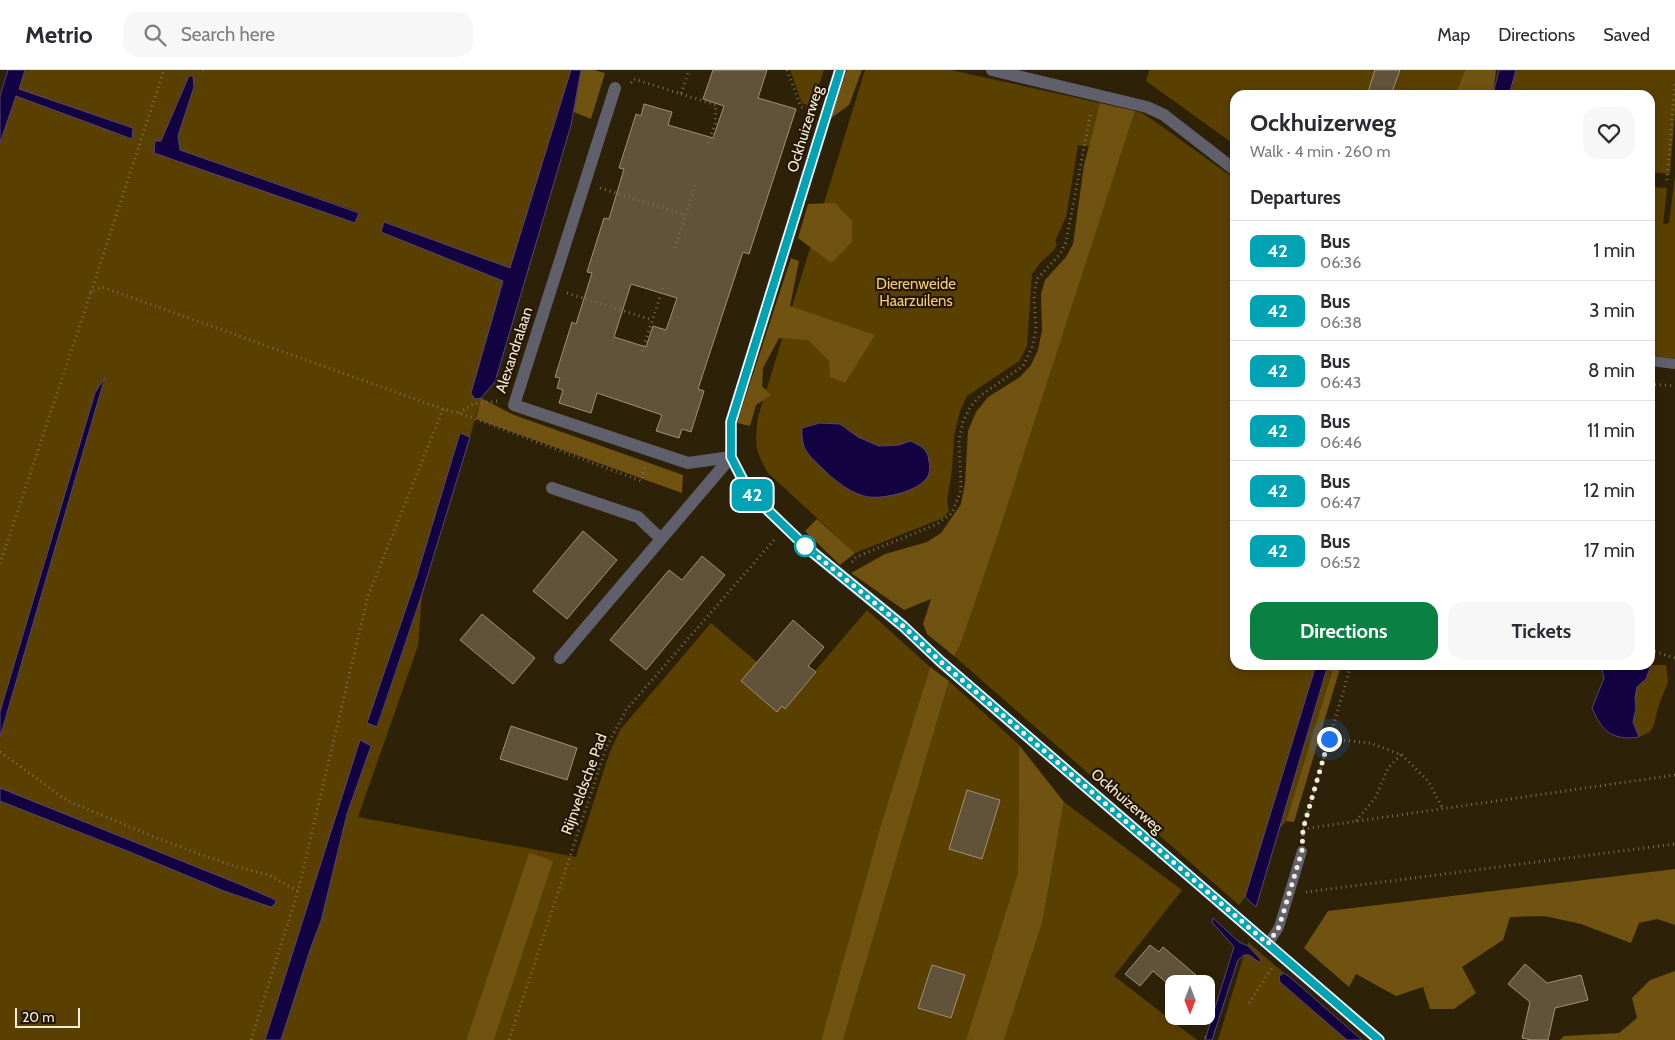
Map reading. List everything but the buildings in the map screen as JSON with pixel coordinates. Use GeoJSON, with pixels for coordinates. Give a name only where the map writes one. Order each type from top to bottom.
{"type":"FeatureCollection","features":[{"type":"Feature","properties":{"kind":"street","name":"Ockhuizerweg"},"geometry":{"type":"LineString","coordinates":[[840,70],[731,422],[731,457],[749,492],[784,528],[903,626],[940,661],[1379,1040]]}},
{"type":"Feature","properties":{"kind":"street"},"geometry":{"type":"LineString","coordinates":[[992,70],[1147,107],[1164,115],[1230,166]]}},
{"type":"Feature","properties":{"kind":"street","name":"Alexandralaan"},"geometry":{"type":"LineString","coordinates":[[615,88],[514,405],[688,463],[731,457]]}},
{"type":"Feature","properties":{"kind":"street"},"geometry":{"type":"LineString","coordinates":[[560,658],[731,457]]}},
{"type":"Feature","properties":{"kind":"street"},"geometry":{"type":"LineString","coordinates":[[552,488],[638,517],[662,539]]}},
{"type":"Feature","properties":{"kind":"lane"},"geometry":{"type":"LineString","coordinates":[[1655,362],[1675,364]]}},
{"type":"Feature","properties":{"kind":"lane"},"geometry":{"type":"LineString","coordinates":[[1268,944],[1279,927],[1302,851]]}},
{"type":"Feature","properties":{"kind":"path"},"geometry":{"type":"LineString","coordinates":[[0,564],[164,70]]}},
{"type":"Feature","properties":{"kind":"path"},"geometry":{"type":"LineString","coordinates":[[681,94],[689,70]]}},
{"type":"Feature","properties":{"kind":"path"},"geometry":{"type":"LineString","coordinates":[[787,70],[801,107],[826,115]]}},
{"type":"Feature","properties":{"kind":"path"},"geometry":{"type":"LineString","coordinates":[[615,88],[623,89],[631,84],[634,79],[716,105],[715,124],[708,144]]}},
{"type":"Feature","properties":{"kind":"path"},"geometry":{"type":"LineString","coordinates":[[1668,180],[1675,83]]}},
{"type":"Feature","properties":{"kind":"path"},"geometry":{"type":"LineString","coordinates":[[841,574],[856,557],[937,524],[952,513],[961,490],[959,440],[970,407],[980,396],[1023,366],[1032,348],[1036,330],[1034,296],[1037,279],[1060,254],[1066,242],[1094,93]]}},
{"type":"Feature","properties":{"kind":"path"},"geometry":{"type":"LineString","coordinates":[[585,184],[686,215]]}},
{"type":"Feature","properties":{"kind":"path"},"geometry":{"type":"LineString","coordinates":[[675,248],[696,184]]}},
{"type":"Feature","properties":{"kind":"path"},"geometry":{"type":"LineString","coordinates":[[91,292],[102,287],[443,409],[459,413],[641,481],[650,451]]}},
{"type":"Feature","properties":{"kind":"path"},"geometry":{"type":"LineString","coordinates":[[551,288],[652,320]]}},
{"type":"Feature","properties":{"kind":"path"},"geometry":{"type":"LineString","coordinates":[[642,351],[663,288]]}},
{"type":"Feature","properties":{"kind":"path"},"geometry":{"type":"LineString","coordinates":[[1655,384],[1675,386]]}},
{"type":"Feature","properties":{"kind":"path"},"geometry":{"type":"LineString","coordinates":[[459,413],[473,404],[500,401],[514,405]]}},
{"type":"Feature","properties":{"kind":"path"},"geometry":{"type":"LineString","coordinates":[[250,1040],[298,891],[368,596],[443,409]]}},
{"type":"Feature","properties":{"kind":"path","name":"Rijnveldsche Pad"},"geometry":{"type":"LineString","coordinates":[[509,1040],[606,748],[626,710],[784,528]]}},
{"type":"Feature","properties":{"kind":"path"},"geometry":{"type":"LineString","coordinates":[[1655,652],[1675,658]]}},
{"type":"Feature","properties":{"kind":"path"},"geometry":{"type":"LineString","coordinates":[[1302,851],[1303,829],[1350,670]]}},
{"type":"Feature","properties":{"kind":"path"},"geometry":{"type":"LineString","coordinates":[[1329,739],[1370,742],[1402,755],[1428,782],[1443,809]]}},
{"type":"Feature","properties":{"kind":"path"},"geometry":{"type":"LineString","coordinates":[[1,752],[68,800],[186,849],[234,866],[269,875],[298,891]]}},
{"type":"Feature","properties":{"kind":"path"},"geometry":{"type":"LineString","coordinates":[[1355,821],[1376,797],[1388,768],[1402,755]]}},
{"type":"Feature","properties":{"kind":"path"},"geometry":{"type":"LineString","coordinates":[[1303,829],[1675,775]]}},
{"type":"Feature","properties":{"kind":"path"},"geometry":{"type":"LineString","coordinates":[[1289,894],[1675,844]]}},
{"type":"Feature","properties":{"kind":"path"},"geometry":{"type":"LineString","coordinates":[[1249,1003],[1269,971],[1282,956]]}},
{"type":"Feature","properties":{"kind":"path"},"geometry":{"type":"LineString","coordinates":[[1205,1037],[1209,1040]]}},
{"type":"Feature","properties":{"kind":"green space"},"geometry":{"type":"Polygon","coordinates":[[[25,70],[571,70],[510,268],[385,222],[381,232],[504,281],[471,393],[475,398],[481,398],[470,437],[460,434],[416,579],[378,726],[422,594],[418,646],[358,817],[576,857],[609,754],[620,730],[711,623],[787,688],[804,687],[816,673],[815,671],[867,610],[930,667],[881,824],[821,1040],[494,1040],[552,861],[529,852],[466,1040],[281,1040],[321,921],[347,814],[371,746],[360,741],[265,1040],[0,1040],[0,801],[224,891],[271,907],[276,900],[0,788],[0,737],[104,379],[95,394],[0,712],[0,143],[15,96],[132,139],[133,128],[18,89],[25,70]],[[189,76],[161,141],[155,141],[355,223],[359,212],[180,150],[178,136],[194,87],[189,76]]]}},
{"type":"Feature","properties":{"kind":"green space"},"geometry":{"type":"Polygon","coordinates":[[[790,70],[824,70],[812,107],[802,103],[790,70]]]}},
{"type":"Feature","properties":{"kind":"green space","name":"Dierenweide Haarzuilens"},"geometry":{"type":"Polygon","coordinates":[[[865,70],[951,70],[1100,103],[1089,146],[1078,145],[1066,217],[1055,241],[1057,245],[1032,274],[1027,346],[1019,361],[967,396],[960,411],[954,436],[952,470],[947,501],[949,511],[943,518],[855,553],[768,473],[760,458],[756,440],[758,417],[865,70]]]}},
{"type":"Feature","properties":{"kind":"green space"},"geometry":{"type":"Polygon","coordinates":[[[1149,70],[1465,70],[1457,90],[1230,90],[1230,141],[1146,81],[1149,70]]]}},
{"type":"Feature","properties":{"kind":"green space"},"geometry":{"type":"Polygon","coordinates":[[[1516,70],[1675,70],[1675,113],[1670,174],[1655,172],[1655,90],[1510,90],[1516,70]]]}},
{"type":"Feature","properties":{"kind":"green space"},"geometry":{"type":"Polygon","coordinates":[[[1135,111],[1142,113],[1230,175],[1230,670],[1314,670],[1245,897],[1239,905],[954,656],[960,646],[1135,111]]]}},
{"type":"Feature","properties":{"kind":"green space"},"geometry":{"type":"Polygon","coordinates":[[[1675,176],[1675,359],[1655,357],[1655,187],[1667,188],[1663,225],[1669,223],[1675,176]]]}},
{"type":"Feature","properties":{"kind":"green space"},"geometry":{"type":"Polygon","coordinates":[[[1655,665],[1666,665],[1668,682],[1658,707],[1654,725],[1650,732],[1639,737],[1633,722],[1636,708],[1635,697],[1637,687],[1646,679],[1649,670],[1655,670],[1655,665]]]}},
{"type":"Feature","properties":{"kind":"green space"},"geometry":{"type":"Polygon","coordinates":[[[1327,670],[1332,670],[1286,821],[1279,829],[1327,670]]]}},
{"type":"Feature","properties":{"kind":"green space"},"geometry":{"type":"Polygon","coordinates":[[[949,681],[1019,745],[1018,872],[966,1040],[843,1040],[949,681]]]}},
{"type":"Feature","properties":{"kind":"green space"},"geometry":{"type":"Polygon","coordinates":[[[1064,802],[1182,890],[1114,976],[1165,1015],[1165,1025],[1178,1025],[1197,1040],[1004,1040],[1042,924],[1064,802]]]}},
{"type":"Feature","properties":{"kind":"green space"},"geometry":{"type":"Polygon","coordinates":[[[1248,942],[1284,973],[1281,974],[1280,982],[1347,1040],[1218,1040],[1244,955],[1249,955],[1259,961],[1261,960],[1248,946],[1248,942]]]}},
{"type":"Feature","properties":{"kind":"shaded area"},"geometry":{"type":"Polygon","coordinates":[[[8,70],[25,70],[19,89],[133,128],[132,139],[16,96],[0,143],[0,96],[8,70]]]}},
{"type":"Feature","properties":{"kind":"shaded area"},"geometry":{"type":"Polygon","coordinates":[[[571,70],[581,70],[571,125],[495,382],[481,398],[475,399],[471,393],[503,281],[381,232],[384,222],[510,268],[571,70]]]}},
{"type":"Feature","properties":{"kind":"shaded area"},"geometry":{"type":"Polygon","coordinates":[[[581,70],[594,70],[605,73],[591,119],[574,112],[581,70]]]}},
{"type":"Feature","properties":{"kind":"shaded area"},"geometry":{"type":"Polygon","coordinates":[[[847,70],[862,70],[849,105],[830,119],[847,70]]]}},
{"type":"Feature","properties":{"kind":"shaded area"},"geometry":{"type":"Polygon","coordinates":[[[1465,70],[1496,70],[1494,90],[1457,90],[1465,70]]]}},
{"type":"Feature","properties":{"kind":"shaded area"},"geometry":{"type":"Polygon","coordinates":[[[1499,70],[1516,70],[1510,90],[1494,90],[1499,70]]]}},
{"type":"Feature","properties":{"kind":"shaded area"},"geometry":{"type":"Polygon","coordinates":[[[189,76],[193,76],[194,87],[178,136],[180,150],[359,213],[355,223],[154,153],[155,141],[161,141],[189,76]]]}},
{"type":"Feature","properties":{"kind":"shaded area"},"geometry":{"type":"Polygon","coordinates":[[[1100,103],[1135,111],[997,537],[960,646],[954,656],[927,634],[923,624],[931,599],[904,610],[851,573],[885,554],[927,542],[941,533],[961,504],[965,483],[968,431],[976,412],[988,397],[1020,377],[1031,365],[1038,350],[1042,330],[1041,294],[1045,280],[1066,257],[1073,244],[1084,165],[1100,103]]]}},
{"type":"Feature","properties":{"kind":"shaded area"},"geometry":{"type":"Polygon","coordinates":[[[835,203],[852,221],[852,242],[831,263],[798,238],[808,204],[835,203]]]}},
{"type":"Feature","properties":{"kind":"shaded area"},"geometry":{"type":"Polygon","coordinates":[[[791,258],[799,261],[790,306],[875,335],[845,383],[830,377],[829,361],[808,340],[779,338],[763,368],[762,386],[771,395],[756,405],[750,426],[737,423],[791,258]]]}},
{"type":"Feature","properties":{"kind":"shaded area"},"geometry":{"type":"Polygon","coordinates":[[[105,377],[0,737],[0,712],[95,393],[105,377]]]}},
{"type":"Feature","properties":{"kind":"shaded area"},"geometry":{"type":"Polygon","coordinates":[[[481,398],[514,415],[683,475],[682,493],[476,419],[481,398]]]}},
{"type":"Feature","properties":{"kind":"shaded area"},"geometry":{"type":"Polygon","coordinates":[[[820,423],[840,424],[858,437],[879,446],[899,445],[910,441],[917,444],[925,450],[928,457],[930,468],[928,476],[918,486],[901,493],[884,497],[863,496],[839,483],[807,452],[803,442],[802,428],[820,423]]]}},
{"type":"Feature","properties":{"kind":"shaded area"},"geometry":{"type":"Polygon","coordinates":[[[460,433],[470,437],[422,594],[377,727],[367,723],[416,579],[460,433]]]}},
{"type":"Feature","properties":{"kind":"shaded area"},"geometry":{"type":"Polygon","coordinates":[[[817,519],[855,553],[840,565],[805,531],[817,519]]]}},
{"type":"Feature","properties":{"kind":"shaded area"},"geometry":{"type":"Polygon","coordinates":[[[930,667],[949,681],[843,1040],[821,1040],[881,824],[930,667]]]}},
{"type":"Feature","properties":{"kind":"shaded area"},"geometry":{"type":"Polygon","coordinates":[[[1314,670],[1327,670],[1256,907],[1245,897],[1314,670]]]}},
{"type":"Feature","properties":{"kind":"shaded area"},"geometry":{"type":"Polygon","coordinates":[[[1332,670],[1340,670],[1294,822],[1286,821],[1332,670]]]}},
{"type":"Feature","properties":{"kind":"shaded area"},"geometry":{"type":"Polygon","coordinates":[[[1602,670],[1649,670],[1646,679],[1637,687],[1635,697],[1636,708],[1633,722],[1639,737],[1615,736],[1609,733],[1600,723],[1592,708],[1604,678],[1602,670]]]}},
{"type":"Feature","properties":{"kind":"shaded area"},"geometry":{"type":"Polygon","coordinates":[[[360,740],[371,746],[347,814],[321,921],[281,1040],[265,1040],[360,740]]]}},
{"type":"Feature","properties":{"kind":"shaded area"},"geometry":{"type":"Polygon","coordinates":[[[1019,745],[1064,802],[1042,924],[1004,1040],[966,1040],[1018,872],[1019,745]]]}},
{"type":"Feature","properties":{"kind":"shaded area"},"geometry":{"type":"Polygon","coordinates":[[[0,788],[239,884],[276,900],[275,904],[271,907],[224,891],[0,801],[0,788]]]}},
{"type":"Feature","properties":{"kind":"shaded area"},"geometry":{"type":"Polygon","coordinates":[[[529,852],[553,861],[494,1040],[466,1040],[529,852]]]}},
{"type":"Feature","properties":{"kind":"shaded area"},"geometry":{"type":"Polygon","coordinates":[[[1675,869],[1675,925],[1657,919],[1639,923],[1631,943],[1581,924],[1544,916],[1510,917],[1503,940],[1462,967],[1476,993],[1454,1009],[1430,1009],[1423,987],[1396,996],[1356,974],[1349,987],[1304,948],[1328,911],[1675,869]]]}},
{"type":"Feature","properties":{"kind":"shaded area"},"geometry":{"type":"Polygon","coordinates":[[[1213,918],[1239,942],[1248,946],[1261,960],[1259,962],[1249,955],[1244,955],[1238,960],[1212,1040],[1205,1040],[1210,1025],[1215,1025],[1215,1008],[1234,947],[1212,922],[1213,918]]]}},
{"type":"Feature","properties":{"kind":"shaded area"},"geometry":{"type":"Polygon","coordinates":[[[1675,971],[1675,1040],[1560,1040],[1564,1036],[1619,1033],[1637,1018],[1632,998],[1650,980],[1675,971]]]}},
{"type":"Feature","properties":{"kind":"shaded area"},"geometry":{"type":"Polygon","coordinates":[[[1284,973],[1362,1040],[1347,1040],[1280,982],[1279,976],[1284,973]]]}},
{"type":"Feature","properties":{"kind":"bus line","name":"42"},"geometry":{"type":"LineString","coordinates":[[840,70],[731,422],[731,457],[749,492],[784,528],[903,626],[940,661],[1379,1040]]}},
{"type":"Feature","properties":{"kind":"route"},"geometry":{"type":"LineString","coordinates":[[805,546],[903,626],[940,661],[1268,944],[1279,927],[1302,851],[1303,829],[1329,739]]}}]}
